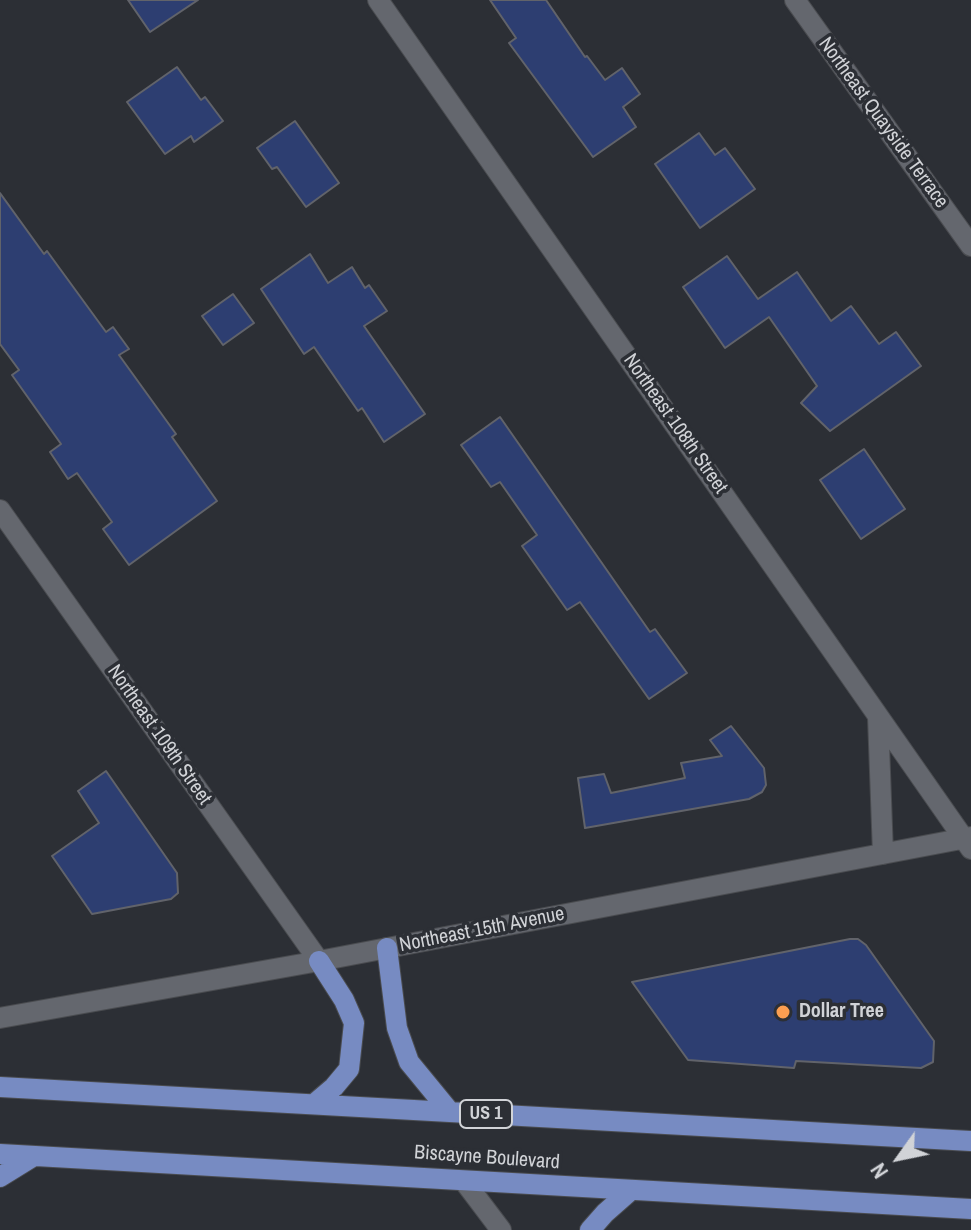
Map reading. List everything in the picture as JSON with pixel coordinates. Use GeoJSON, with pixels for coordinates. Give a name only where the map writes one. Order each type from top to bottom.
{"type":"FeatureCollection","features":[{"type":"Feature","properties":{"kind":"main road"},"geometry":{"type":"LineString","coordinates":[[387,948],[397,1028],[409,1062],[450,1112]]}},
{"type":"Feature","properties":{"kind":"main road"},"geometry":{"type":"LineString","coordinates":[[314,1104],[349,1069],[354,1023],[344,1000],[319,961]]}},
{"type":"Feature","properties":{"kind":"main road","name":"US 1"},"geometry":{"type":"LineString","coordinates":[[0,1087],[971,1141]]}},
{"type":"Feature","properties":{"kind":"main road","name":"Biscayne Boulevard"},"geometry":{"type":"LineString","coordinates":[[0,1154],[971,1209]]}},
{"type":"Feature","properties":{"kind":"main road"},"geometry":{"type":"LineString","coordinates":[[0,1177],[34,1156]]}},
{"type":"Feature","properties":{"kind":"main road"},"geometry":{"type":"LineString","coordinates":[[590,1230],[630,1191]]}},
{"type":"Feature","properties":{"kind":"street","name":"Northeast 108th Street"},"geometry":{"type":"LineString","coordinates":[[378,0],[878,717],[969,841]]}},
{"type":"Feature","properties":{"kind":"street","name":"Northeast Quayside Terrace"},"geometry":{"type":"LineString","coordinates":[[795,0],[971,246]]}},
{"type":"Feature","properties":{"kind":"street","name":"Northeast 109th Street"},"geometry":{"type":"LineString","coordinates":[[0,510],[319,961]]}},
{"type":"Feature","properties":{"kind":"street"},"geometry":{"type":"LineString","coordinates":[[878,717],[883,854]]}},
{"type":"Feature","properties":{"kind":"street","name":"Northeast 15th Avenue"},"geometry":{"type":"LineString","coordinates":[[0,1018],[883,854],[969,841]]}},
{"type":"Feature","properties":{"kind":"street"},"geometry":{"type":"LineString","coordinates":[[464,1181],[501,1230]]}},
{"type":"Feature","properties":{"kind":"building"},"geometry":{"type":"Polygon","coordinates":[[[128,0],[198,0],[150,32],[128,0]]]}},
{"type":"Feature","properties":{"kind":"building"},"geometry":{"type":"Polygon","coordinates":[[[490,0],[546,0],[585,57],[605,80],[622,68],[640,94],[623,107],[636,127],[593,157],[509,43],[516,38],[490,0]]]}},
{"type":"Feature","properties":{"kind":"building"},"geometry":{"type":"Polygon","coordinates":[[[177,67],[201,100],[205,97],[223,121],[194,142],[191,136],[165,154],[127,102],[177,67]]]}},
{"type":"Feature","properties":{"kind":"building"},"geometry":{"type":"Polygon","coordinates":[[[295,121],[339,183],[306,207],[277,167],[272,169],[257,148],[295,121]]]}},
{"type":"Feature","properties":{"kind":"building"},"geometry":{"type":"Polygon","coordinates":[[[699,133],[715,155],[725,148],[755,189],[700,228],[655,164],[699,133]]]}},
{"type":"Feature","properties":{"kind":"building"},"geometry":{"type":"Polygon","coordinates":[[[0,193],[106,332],[113,327],[129,349],[119,355],[176,434],[172,437],[217,501],[129,565],[103,529],[112,522],[77,473],[68,479],[50,452],[61,444],[12,375],[19,370],[0,344],[0,193]]]}},
{"type":"Feature","properties":{"kind":"building"},"geometry":{"type":"Polygon","coordinates":[[[310,254],[328,283],[352,267],[365,288],[369,285],[387,311],[364,326],[425,414],[384,442],[362,408],[358,411],[314,347],[304,354],[261,289],[310,254]]]}},
{"type":"Feature","properties":{"kind":"building"},"geometry":{"type":"Polygon","coordinates":[[[727,256],[758,299],[797,272],[831,321],[851,306],[879,344],[896,332],[921,366],[830,431],[801,403],[817,386],[769,317],[725,348],[683,287],[727,256]]]}},
{"type":"Feature","properties":{"kind":"building"},"geometry":{"type":"Polygon","coordinates":[[[233,294],[254,323],[223,345],[202,316],[233,294]]]}},
{"type":"Feature","properties":{"kind":"building"},"geometry":{"type":"Polygon","coordinates":[[[500,417],[650,632],[655,629],[687,673],[649,699],[580,602],[567,610],[522,546],[537,535],[500,482],[491,487],[461,445],[500,417]]]}},
{"type":"Feature","properties":{"kind":"building"},"geometry":{"type":"Polygon","coordinates":[[[864,449],[905,509],[861,539],[820,480],[864,449]]]}},
{"type":"Feature","properties":{"kind":"building"},"geometry":{"type":"Polygon","coordinates":[[[731,726],[764,768],[766,785],[762,792],[749,799],[585,828],[578,778],[604,774],[611,793],[685,778],[681,763],[722,756],[710,740],[731,726]]]}},
{"type":"Feature","properties":{"kind":"building"},"geometry":{"type":"Polygon","coordinates":[[[106,771],[177,873],[178,893],[171,899],[92,914],[52,856],[99,823],[78,791],[106,771]]]}},
{"type":"Feature","properties":{"kind":"building","name":"Dollar Tree"},"geometry":{"type":"Polygon","coordinates":[[[858,939],[866,945],[934,1041],[933,1062],[921,1068],[796,1061],[794,1068],[688,1060],[632,982],[858,939]]]}},
{"type":"Feature","properties":{"kind":"place","name":"Dollar Tree"},"geometry":{"type":"Point","coordinates":[783,1012]}}]}
